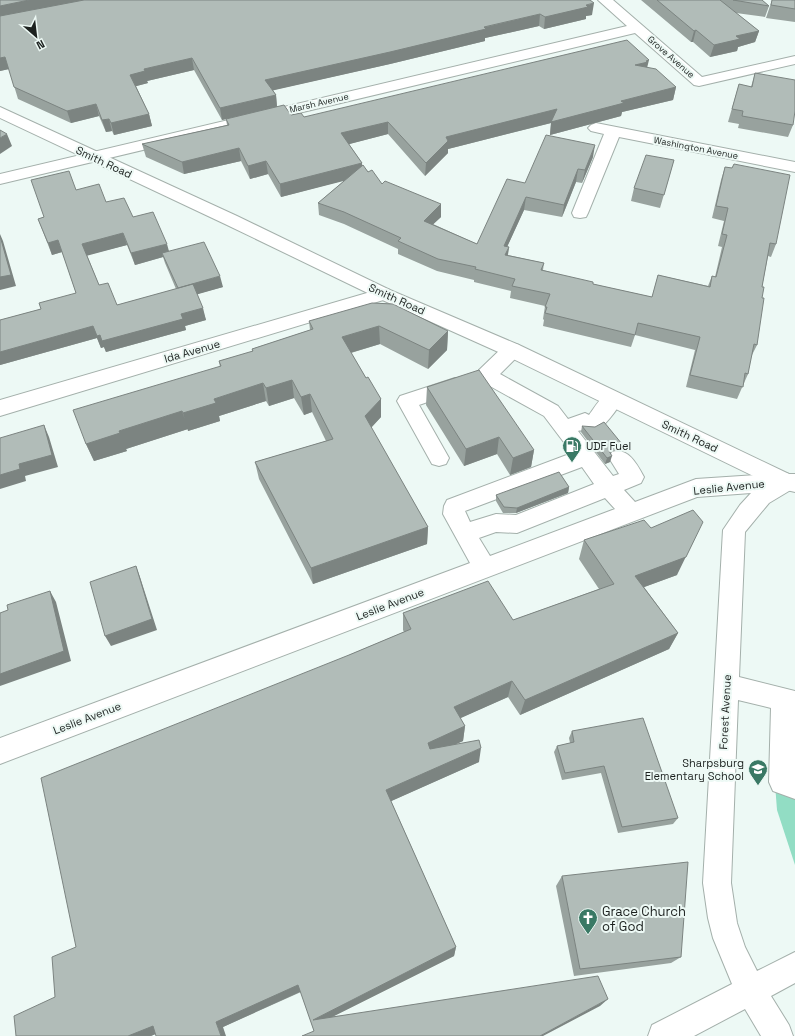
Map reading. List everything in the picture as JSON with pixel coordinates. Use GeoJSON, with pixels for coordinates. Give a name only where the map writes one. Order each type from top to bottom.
{"type":"FeatureCollection","features":[{"type":"Feature","properties":{"kind":"street","name":"Grove Avenue"},"geometry":{"type":"LineString","coordinates":[[605,0],[699,82],[795,60]]}},
{"type":"Feature","properties":{"kind":"street","name":"Marsh Avenue"},"geometry":{"type":"LineString","coordinates":[[0,179],[638,28]]}},
{"type":"Feature","properties":{"kind":"street","name":"Smith Road"},"geometry":{"type":"LineString","coordinates":[[0,112],[231,220],[384,294],[512,350],[613,399],[792,480]]}},
{"type":"Feature","properties":{"kind":"street","name":"Washington Avenue"},"geometry":{"type":"LineString","coordinates":[[596,128],[795,167]]}},
{"type":"Feature","properties":{"kind":"street"},"geometry":{"type":"LineString","coordinates":[[580,213],[613,132]]}},
{"type":"Feature","properties":{"kind":"street","name":"Ida Avenue"},"geometry":{"type":"LineString","coordinates":[[0,408],[384,294]]}},
{"type":"Feature","properties":{"kind":"street"},"geometry":{"type":"LineString","coordinates":[[439,458],[407,401],[486,375],[512,350]]}},
{"type":"Feature","properties":{"kind":"street"},"geometry":{"type":"LineString","coordinates":[[486,375],[551,411],[608,486],[630,512]]}},
{"type":"Feature","properties":{"kind":"street"},"geometry":{"type":"LineString","coordinates":[[564,428],[585,421],[593,424],[613,399]]}},
{"type":"Feature","properties":{"kind":"street"},"geometry":{"type":"LineString","coordinates":[[485,568],[454,514],[455,506],[586,457]]}},
{"type":"Feature","properties":{"kind":"street"},"geometry":{"type":"LineString","coordinates":[[466,533],[496,524],[516,524],[633,477],[619,458]]}},
{"type":"Feature","properties":{"kind":"street","name":"Leslie Avenue"},"geometry":{"type":"LineString","coordinates":[[0,751],[696,488],[792,480]]}},
{"type":"Feature","properties":{"kind":"street","name":"Forest Avenue"},"geometry":{"type":"LineString","coordinates":[[778,1036],[750,990],[732,950],[723,922],[717,883],[734,530],[761,497],[792,480]]}},
{"type":"Feature","properties":{"kind":"street"},"geometry":{"type":"LineString","coordinates":[[726,685],[790,701],[782,782],[795,786]]}},
{"type":"Feature","properties":{"kind":"street"},"geometry":{"type":"LineString","coordinates":[[663,1036],[795,967]]}},
{"type":"Feature","properties":{"kind":"green space"},"geometry":{"type":"Polygon","coordinates":[[[795,769],[795,865],[777,810],[774,771],[795,769]]]}},
{"type":"Feature","properties":{"kind":"building"},"geometry":{"type":"Polygon","coordinates":[[[0,0],[29,0],[0,6],[0,0]]]}},
{"type":"Feature","properties":{"kind":"building"},"geometry":{"type":"Polygon","coordinates":[[[84,0],[590,0],[594,3],[586,5],[588,7],[545,17],[540,14],[484,27],[486,29],[265,80],[276,95],[220,108],[192,58],[144,69],[145,71],[130,75],[149,114],[111,123],[109,119],[102,120],[96,104],[67,111],[14,87],[5,57],[0,58],[0,16],[84,0]]]}},
{"type":"Feature","properties":{"kind":"building"},"geometry":{"type":"Polygon","coordinates":[[[657,0],[720,0],[759,31],[736,36],[740,39],[714,45],[696,30],[694,31],[657,0]]]}},
{"type":"Feature","properties":{"kind":"building"},"geometry":{"type":"Polygon","coordinates":[[[733,0],[762,0],[769,6],[733,0]]]}},
{"type":"Feature","properties":{"kind":"building"},"geometry":{"type":"Polygon","coordinates":[[[772,0],[795,0],[795,9],[771,5],[772,0]]]}},
{"type":"Feature","properties":{"kind":"building"},"geometry":{"type":"Polygon","coordinates":[[[627,40],[649,60],[646,61],[648,62],[635,65],[656,69],[676,87],[621,101],[624,103],[551,122],[557,109],[446,137],[448,141],[426,163],[388,122],[341,133],[362,163],[280,184],[266,161],[248,166],[239,148],[182,162],[142,144],[229,125],[226,119],[284,105],[291,115],[301,113],[304,117],[627,40]]]}},
{"type":"Feature","properties":{"kind":"building"},"geometry":{"type":"Polygon","coordinates":[[[755,73],[795,80],[795,111],[793,125],[742,116],[743,111],[732,109],[739,84],[752,87],[755,73]]]}},
{"type":"Feature","properties":{"kind":"building"},"geometry":{"type":"Polygon","coordinates":[[[0,130],[7,134],[0,138],[0,130]]]}},
{"type":"Feature","properties":{"kind":"building"},"geometry":{"type":"Polygon","coordinates":[[[546,135],[595,145],[585,170],[578,169],[564,205],[526,197],[504,246],[509,247],[505,255],[544,263],[541,270],[593,282],[593,284],[652,297],[658,275],[710,287],[712,276],[716,277],[727,235],[722,234],[728,208],[716,206],[725,167],[732,168],[734,164],[790,175],[776,244],[770,243],[762,287],[764,287],[762,298],[764,298],[757,345],[754,344],[748,374],[745,373],[743,387],[690,375],[700,337],[638,323],[635,335],[545,313],[547,307],[545,307],[550,294],[512,286],[515,279],[475,269],[476,267],[438,259],[398,241],[401,238],[344,212],[318,203],[363,165],[368,172],[372,170],[382,184],[385,181],[441,204],[424,221],[477,244],[507,179],[525,183],[546,135]]]}},
{"type":"Feature","properties":{"kind":"building"},"geometry":{"type":"Polygon","coordinates":[[[646,155],[674,160],[664,195],[634,188],[646,155]]]}},
{"type":"Feature","properties":{"kind":"building"},"geometry":{"type":"Polygon","coordinates":[[[69,171],[76,190],[99,184],[106,202],[124,198],[133,217],[153,212],[167,244],[131,253],[123,233],[82,244],[99,285],[108,283],[117,305],[193,284],[203,308],[181,314],[183,319],[102,341],[100,335],[97,336],[93,326],[0,352],[0,320],[41,309],[39,303],[76,293],[58,240],[48,243],[38,219],[44,217],[31,180],[69,171]]]}},
{"type":"Feature","properties":{"kind":"building"},"geometry":{"type":"Polygon","coordinates":[[[0,236],[11,275],[0,277],[0,236]]]}},
{"type":"Feature","properties":{"kind":"building"},"geometry":{"type":"Polygon","coordinates":[[[204,242],[220,276],[178,288],[162,253],[204,242]]]}},
{"type":"Feature","properties":{"kind":"building"},"geometry":{"type":"Polygon","coordinates":[[[372,303],[393,304],[448,331],[429,350],[379,326],[342,337],[366,378],[368,377],[381,399],[365,416],[428,527],[311,568],[255,462],[333,439],[310,394],[301,397],[292,380],[266,388],[263,383],[214,399],[216,403],[183,413],[182,411],[119,431],[120,433],[86,444],[73,410],[221,366],[219,361],[253,351],[252,349],[313,329],[309,321],[372,303]]]}},
{"type":"Feature","properties":{"kind":"building"},"geometry":{"type":"Polygon","coordinates":[[[479,370],[534,450],[513,458],[499,437],[466,449],[427,387],[479,370]]]}},
{"type":"Feature","properties":{"kind":"building"},"geometry":{"type":"Polygon","coordinates":[[[604,422],[622,444],[612,445],[609,451],[612,456],[607,458],[582,426],[595,427],[604,422]]]}},
{"type":"Feature","properties":{"kind":"building"},"geometry":{"type":"Polygon","coordinates":[[[44,425],[52,455],[19,464],[20,469],[0,475],[0,438],[44,425]]]}},
{"type":"Feature","properties":{"kind":"building"},"geometry":{"type":"Polygon","coordinates":[[[559,472],[569,487],[517,508],[504,507],[496,495],[559,472]]]}},
{"type":"Feature","properties":{"kind":"building"},"geometry":{"type":"Polygon","coordinates":[[[693,510],[703,522],[686,557],[635,576],[678,633],[525,700],[512,681],[454,707],[465,726],[428,743],[430,749],[479,740],[481,748],[386,790],[456,947],[313,1020],[598,976],[608,999],[540,1036],[302,1036],[314,1031],[298,985],[216,1022],[221,1036],[156,1036],[153,1026],[128,1036],[16,1036],[14,1016],[55,997],[52,957],[76,947],[41,778],[411,629],[403,613],[488,581],[513,620],[614,584],[584,540],[644,520],[651,528],[693,510]]]}},
{"type":"Feature","properties":{"kind":"building"},"geometry":{"type":"Polygon","coordinates":[[[136,566],[152,619],[105,636],[90,582],[136,566]]]}},
{"type":"Feature","properties":{"kind":"building"},"geometry":{"type":"Polygon","coordinates":[[[50,591],[64,651],[0,674],[0,613],[8,610],[7,605],[50,591]]]}},
{"type":"Feature","properties":{"kind":"building"},"geometry":{"type":"Polygon","coordinates":[[[643,718],[678,818],[622,827],[604,766],[565,773],[557,746],[574,742],[572,731],[643,718]]]}},
{"type":"Feature","properties":{"kind":"building"},"geometry":{"type":"Polygon","coordinates":[[[688,862],[681,957],[580,969],[562,876],[688,862]]]}},
{"type":"Feature","properties":{"kind":"place","name":"UDF Fuel"},"geometry":{"type":"Point","coordinates":[572,463]}},
{"type":"Feature","properties":{"kind":"place","name":"Sharpsburg Elementary School"},"geometry":{"type":"Point","coordinates":[758,786]}},
{"type":"Feature","properties":{"kind":"place","name":"Grace Church of God"},"geometry":{"type":"Point","coordinates":[588,935]}}]}
